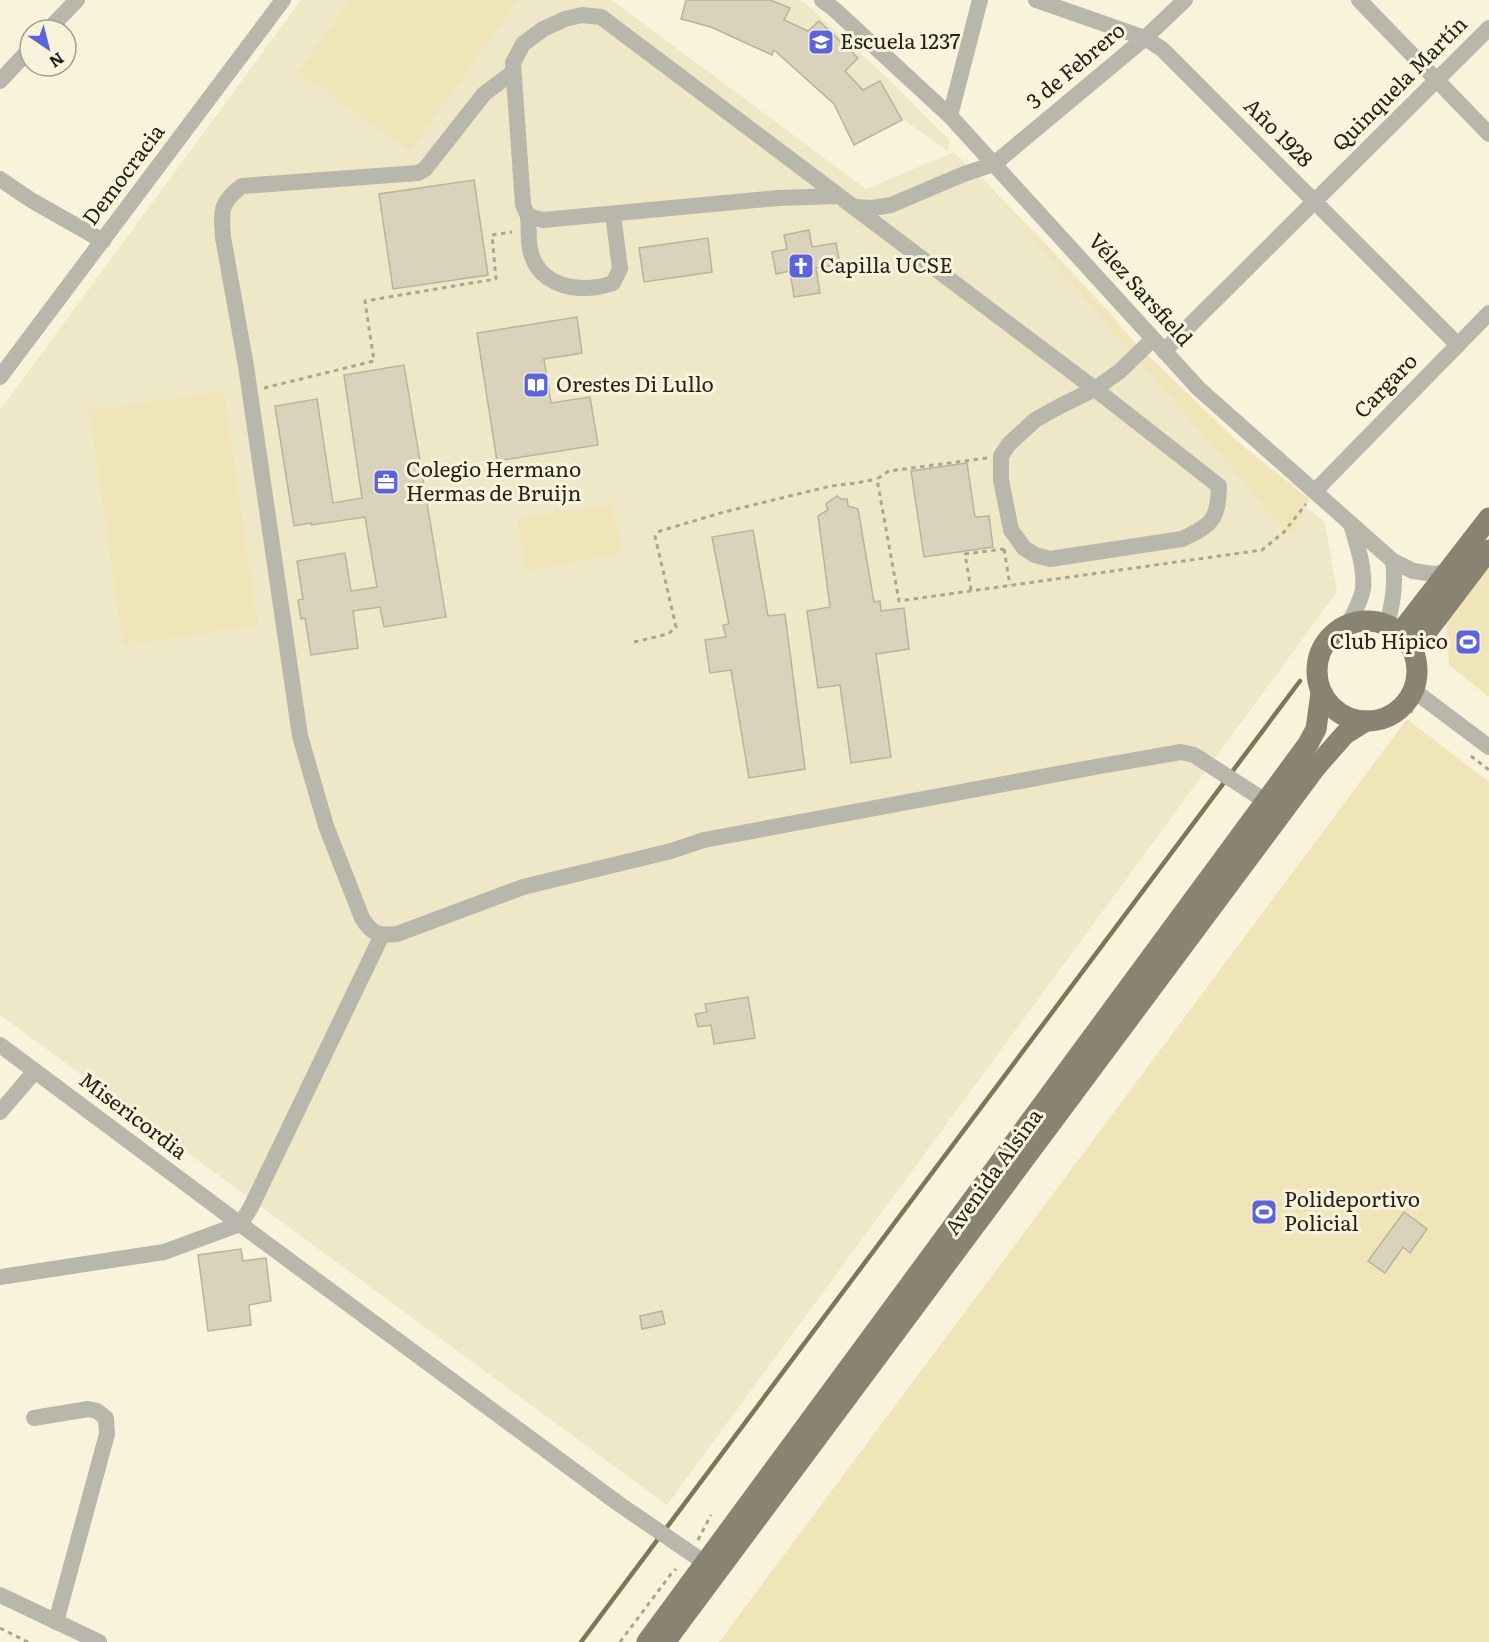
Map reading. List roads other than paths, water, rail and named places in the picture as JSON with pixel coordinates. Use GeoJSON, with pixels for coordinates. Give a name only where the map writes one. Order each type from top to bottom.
{"type":"FeatureCollection","features":[{"type":"Feature","properties":{"kind":"main road"},"geometry":{"type":"LineString","coordinates":[[1394,629],[1448,572],[1489,518]]}},
{"type":"Feature","properties":{"kind":"main road"},"geometry":{"type":"LineString","coordinates":[[1413,650],[1489,549]]}},
{"type":"Feature","properties":{"kind":"main road"},"geometry":{"type":"LineString","coordinates":[[1361,620],[1374,620],[1394,629],[1413,650],[1417,664],[1417,677],[1413,690],[1405,703],[1394,713],[1373,722],[1352,719],[1339,713],[1321,693],[1316,677],[1317,660],[1323,645],[1334,632],[1361,620]]}},
{"type":"Feature","properties":{"kind":"main road","name":"Avenida Alsina"},"geometry":{"type":"LineString","coordinates":[[646,1642],[1267,802],[1316,729],[1321,693]]}},
{"type":"Feature","properties":{"kind":"main road","name":"Avenida Alsina"},"geometry":{"type":"LineString","coordinates":[[666,1642],[705,1562],[1316,767],[1345,734],[1373,722]]}},
{"type":"Feature","properties":{"kind":"street"},"geometry":{"type":"LineString","coordinates":[[59,18],[76,0]]}},
{"type":"Feature","properties":{"kind":"street","name":"Democracia"},"geometry":{"type":"LineString","coordinates":[[0,377],[283,0]]}},
{"type":"Feature","properties":{"kind":"street","name":"Vélez Sarsfield"},"geometry":{"type":"LineString","coordinates":[[822,0],[950,116],[1215,404],[1393,561],[1413,571],[1448,572]]}},
{"type":"Feature","properties":{"kind":"street"},"geometry":{"type":"LineString","coordinates":[[950,116],[980,0]]}},
{"type":"Feature","properties":{"kind":"street","name":"Año 1928"},"geometry":{"type":"LineString","coordinates":[[1036,0],[1145,38],[1162,49],[1458,345]]}},
{"type":"Feature","properties":{"kind":"street","name":"3 de Febrero"},"geometry":{"type":"LineString","coordinates":[[994,164],[1145,38],[1185,0]]}},
{"type":"Feature","properties":{"kind":"street"},"geometry":{"type":"LineString","coordinates":[[1359,0],[1489,134]]}},
{"type":"Feature","properties":{"kind":"street"},"geometry":{"type":"LineString","coordinates":[[613,214],[620,269],[613,283],[599,288],[570,288],[547,279],[537,266],[530,250],[529,223],[523,205],[513,63],[523,44],[543,29],[565,19],[582,15],[601,16],[1095,389]]}},
{"type":"Feature","properties":{"kind":"street","name":"Quinquela Martín"},"geometry":{"type":"LineString","coordinates":[[1095,389],[1220,486],[1219,505],[1214,518],[1201,530],[1182,539],[1050,559],[1035,555],[1024,548],[1011,530],[1001,480],[1001,456],[1010,444],[1035,420],[1095,389],[1159,345],[1313,201],[1489,28]]}},
{"type":"Feature","properties":{"kind":"street"},"geometry":{"type":"LineString","coordinates":[[0,81],[18,62]]}},
{"type":"Feature","properties":{"kind":"street"},"geometry":{"type":"LineString","coordinates":[[513,72],[484,94],[430,164],[418,173],[242,186],[229,195],[224,206],[222,224],[250,392],[300,736],[326,826],[362,918],[369,929],[382,935],[397,934],[523,887],[672,851],[704,840],[1181,752],[1194,755],[1267,802]]}},
{"type":"Feature","properties":{"kind":"street"},"geometry":{"type":"LineString","coordinates":[[854,207],[872,208],[891,205],[964,174],[994,164]]}},
{"type":"Feature","properties":{"kind":"street"},"geometry":{"type":"LineString","coordinates":[[0,179],[31,200],[103,241]]}},
{"type":"Feature","properties":{"kind":"street"},"geometry":{"type":"LineString","coordinates":[[529,223],[778,198],[839,196]]}},
{"type":"Feature","properties":{"kind":"street","name":"Cargaro"},"geometry":{"type":"LineString","coordinates":[[1315,491],[1489,313]]}},
{"type":"Feature","properties":{"kind":"street"},"geometry":{"type":"LineString","coordinates":[[1348,624],[1358,606],[1363,590],[1362,571],[1351,524]]}},
{"type":"Feature","properties":{"kind":"street"},"geometry":{"type":"LineString","coordinates":[[1393,561],[1396,578],[1392,608],[1394,629]]}},
{"type":"Feature","properties":{"kind":"street"},"geometry":{"type":"LineString","coordinates":[[1413,690],[1489,747]]}},
{"type":"Feature","properties":{"kind":"street"},"geometry":{"type":"LineString","coordinates":[[0,1277],[164,1252],[240,1224],[250,1209],[382,935]]}},
{"type":"Feature","properties":{"kind":"street","name":"Misericordia"},"geometry":{"type":"LineString","coordinates":[[0,1045],[619,1504],[705,1562]]}},
{"type":"Feature","properties":{"kind":"street"},"geometry":{"type":"LineString","coordinates":[[0,1112],[35,1071]]}},
{"type":"Feature","properties":{"kind":"street"},"geometry":{"type":"LineString","coordinates":[[34,1418],[88,1409],[97,1411],[106,1418],[107,1434],[56,1622]]}},
{"type":"Feature","properties":{"kind":"street"},"geometry":{"type":"LineString","coordinates":[[0,1595],[99,1642]]}},
{"type":"Feature","properties":{"kind":"waterway"},"geometry":{"type":"LineString","coordinates":[[581,1642],[1300,681]]}},
{"type":"Feature","properties":{"kind":"place","name":"Escuela 1237"},"geometry":{"type":"Point","coordinates":[821,42]}},
{"type":"Feature","properties":{"kind":"place","name":"Capilla UCSE"},"geometry":{"type":"Point","coordinates":[801,266]}},
{"type":"Feature","properties":{"kind":"place","name":"Orestes Di Lullo"},"geometry":{"type":"Point","coordinates":[536,385]}},
{"type":"Feature","properties":{"kind":"place","name":"Colegio Hermano Hermas de Bruijn"},"geometry":{"type":"Point","coordinates":[386,482]}},
{"type":"Feature","properties":{"kind":"place","name":"Club Hípico"},"geometry":{"type":"Point","coordinates":[1468,642]}},
{"type":"Feature","properties":{"kind":"place","name":"Polideportivo Policial"},"geometry":{"type":"Point","coordinates":[1264,1212]}}]}
